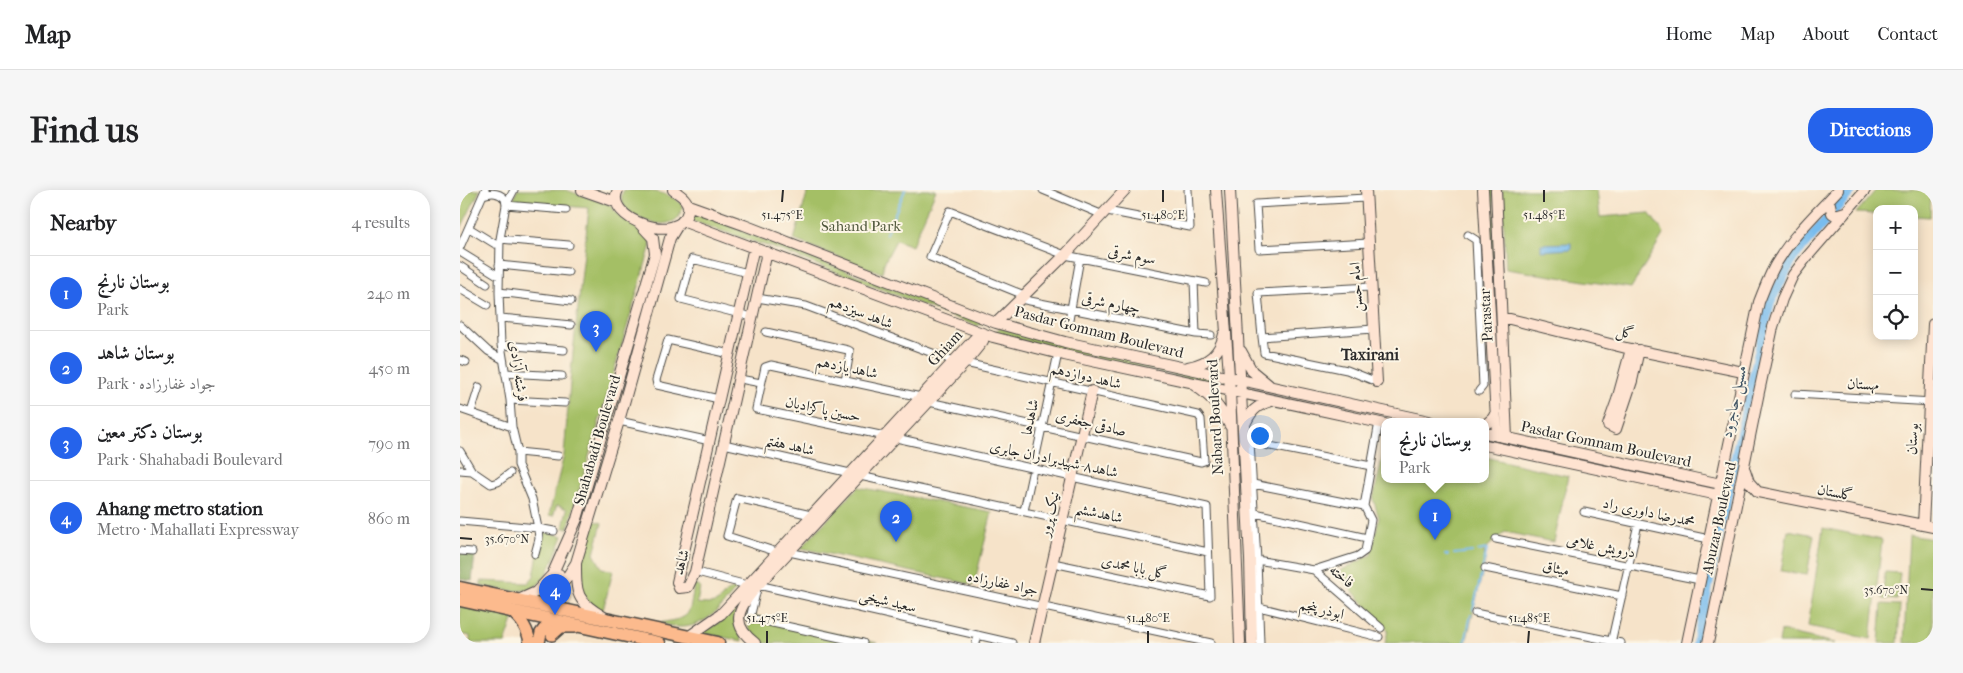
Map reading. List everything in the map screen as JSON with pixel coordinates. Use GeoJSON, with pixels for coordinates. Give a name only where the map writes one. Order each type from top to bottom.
{"type":"FeatureCollection","features":[{"type":"Feature","properties":{"kind":"highway"},"geometry":{"type":"LineString","coordinates":[[460,588],[584,627],[658,643]]}},
{"type":"Feature","properties":{"kind":"highway"},"geometry":{"type":"LineString","coordinates":[[460,600],[611,621],[718,643]]}},
{"type":"Feature","properties":{"kind":"main road"},"geometry":{"type":"LineString","coordinates":[[582,190],[616,202],[615,198],[618,190]]}},
{"type":"Feature","properties":{"kind":"main road"},"geometry":{"type":"LineString","coordinates":[[996,322],[1065,255],[1126,190]]}},
{"type":"Feature","properties":{"kind":"main road","name":"Nabard Boulevard"},"geometry":{"type":"LineString","coordinates":[[1216,190],[1230,390],[1240,643]]}},
{"type":"Feature","properties":{"kind":"main road","name":"Nabard Boulevard"},"geometry":{"type":"LineString","coordinates":[[1230,190],[1250,559],[1252,643]]}},
{"type":"Feature","properties":{"kind":"main road","name":"Parastar"},"geometry":{"type":"LineString","coordinates":[[1483,190],[1483,286],[1496,412],[1502,434]]}},
{"type":"Feature","properties":{"kind":"main road","name":"Parastar"},"geometry":{"type":"LineString","coordinates":[[1496,190],[1502,317],[1502,434]]}},
{"type":"Feature","properties":{"kind":"main road","name":"Abuzar Boulevard"},"geometry":{"type":"LineString","coordinates":[[1687,643],[1759,302],[1778,259],[1838,190]]}},
{"type":"Feature","properties":{"kind":"main road","name":"Abuzar Boulevard"},"geometry":{"type":"LineString","coordinates":[[1708,643],[1773,326],[1782,299],[1794,275],[1864,190]]}},
{"type":"Feature","properties":{"kind":"main road"},"geometry":{"type":"LineString","coordinates":[[677,191],[688,206]]}},
{"type":"Feature","properties":{"kind":"main road","name":"امام حسن"},"geometry":{"type":"LineString","coordinates":[[1366,194],[1377,382]]}},
{"type":"Feature","properties":{"kind":"main road"},"geometry":{"type":"LineString","coordinates":[[1829,200],[1832,213],[1835,215],[1845,212]]}},
{"type":"Feature","properties":{"kind":"main road","name":"Shahabadi Boulevard"},"geometry":{"type":"LineString","coordinates":[[513,606],[536,592],[552,575],[577,519],[654,254],[653,238],[638,222],[627,215],[616,202]]}},
{"type":"Feature","properties":{"kind":"main road","name":"Shahabadi Boulevard"},"geometry":{"type":"LineString","coordinates":[[611,621],[590,608],[578,596],[576,563],[619,421],[670,238],[687,213],[688,206]]}},
{"type":"Feature","properties":{"kind":"main road","name":"Pasdar Gomnam Boulevard"},"geometry":{"type":"LineString","coordinates":[[688,206],[744,225],[996,322],[1064,342],[1415,418]]}},
{"type":"Feature","properties":{"kind":"main road"},"geometry":{"type":"LineString","coordinates":[[1817,213],[1827,214],[1831,218],[1831,228]]}},
{"type":"Feature","properties":{"kind":"main road"},"geometry":{"type":"LineString","coordinates":[[638,222],[663,228],[680,223]]}},
{"type":"Feature","properties":{"kind":"main road","name":"Pasdar Gomnam Boulevard"},"geometry":{"type":"LineString","coordinates":[[680,223],[754,247],[984,334],[1064,355],[1381,423]]}},
{"type":"Feature","properties":{"kind":"main road","name":"شاهد"},"geometry":{"type":"LineString","coordinates":[[754,247],[677,582],[679,588],[688,587],[695,572],[767,252]]}},
{"type":"Feature","properties":{"kind":"main road","name":"گل"},"geometry":{"type":"LineString","coordinates":[[1502,317],[1635,350],[1743,372]]}},
{"type":"Feature","properties":{"kind":"main road","name":"بوستان"},"geometry":{"type":"LineString","coordinates":[[1928,526],[1933,324]]}},
{"type":"Feature","properties":{"kind":"main road"},"geometry":{"type":"LineString","coordinates":[[1184,368],[1199,365],[1213,357],[1223,339],[1226,325]]}},
{"type":"Feature","properties":{"kind":"main road","name":"Ghiam"},"geometry":{"type":"LineString","coordinates":[[688,637],[721,614],[746,591],[777,552],[811,515],[855,475],[869,466],[896,438],[925,399],[954,362],[977,336],[984,334],[983,341],[965,363],[925,399],[885,436],[855,475],[789,552],[758,585],[746,591],[739,616],[746,636],[754,643]]}},
{"type":"Feature","properties":{"kind":"main road"},"geometry":{"type":"LineString","coordinates":[[1238,340],[1244,359],[1252,371],[1272,387]]}},
{"type":"Feature","properties":{"kind":"main road"},"geometry":{"type":"LineString","coordinates":[[1616,429],[1608,425],[1635,350]]}},
{"type":"Feature","properties":{"kind":"main road"},"geometry":{"type":"LineString","coordinates":[[1190,382],[1210,395],[1223,413],[1231,429]]}},
{"type":"Feature","properties":{"kind":"main road","name":"نیک پرور"},"geometry":{"type":"LineString","coordinates":[[1034,643],[1092,391]]}},
{"type":"Feature","properties":{"kind":"main road"},"geometry":{"type":"LineString","coordinates":[[1243,430],[1251,412],[1261,404],[1274,400]]}},
{"type":"Feature","properties":{"kind":"main road"},"geometry":{"type":"LineString","coordinates":[[1489,422],[1496,412]]}},
{"type":"Feature","properties":{"kind":"main road","name":"Pasdar Gomnam Boulevard"},"geometry":{"type":"LineString","coordinates":[[1489,433],[1502,434],[1720,484]]}},
{"type":"Feature","properties":{"kind":"main road","name":"Pasdar Gomnam Boulevard"},"geometry":{"type":"LineString","coordinates":[[1489,446],[1718,495]]}},
{"type":"Feature","properties":{"kind":"main road"},"geometry":{"type":"LineString","coordinates":[[1737,504],[1746,495],[1758,492],[1750,482],[1745,469]]}},
{"type":"Feature","properties":{"kind":"main road","name":"گلستان"},"geometry":{"type":"LineString","coordinates":[[1758,492],[1928,526]]}},
{"type":"Feature","properties":{"kind":"main road"},"geometry":{"type":"LineString","coordinates":[[576,563],[558,590],[554,590],[552,587],[568,558],[574,540],[577,519]]}},
{"type":"Feature","properties":{"kind":"main road"},"geometry":{"type":"LineString","coordinates":[[513,606],[528,633],[530,643]]}},
{"type":"Feature","properties":{"kind":"main road"},"geometry":{"type":"LineString","coordinates":[[546,638],[561,627],[584,627]]}},
{"type":"Feature","properties":{"kind":"street","name":"فرشته آزادی"},"geometry":{"type":"LineString","coordinates":[[514,190],[506,205],[498,242],[501,345],[510,400],[512,427],[518,452],[518,466],[532,499],[538,528],[539,540],[535,554]]}},
{"type":"Feature","properties":{"kind":"street"},"geometry":{"type":"LineString","coordinates":[[1042,190],[1105,213],[1190,227],[1188,190]]}},
{"type":"Feature","properties":{"kind":"street"},"geometry":{"type":"LineString","coordinates":[[460,244],[484,193],[498,193],[505,199],[506,205],[566,210]]}},
{"type":"Feature","properties":{"kind":"street"},"geometry":{"type":"LineString","coordinates":[[1366,194],[1256,204],[1259,249],[1369,242]]}},
{"type":"Feature","properties":{"kind":"street","name":"سوم شرقی"},"geometry":{"type":"LineString","coordinates":[[950,211],[1065,255],[1206,283]]}},
{"type":"Feature","properties":{"kind":"street","name":"چهارم شرقی"},"geometry":{"type":"LineString","coordinates":[[950,211],[930,257],[1022,297],[1071,309],[1212,336]]}},
{"type":"Feature","properties":{"kind":"street"},"geometry":{"type":"LineString","coordinates":[[468,228],[498,242],[569,245]]}},
{"type":"Feature","properties":{"kind":"street"},"geometry":{"type":"LineString","coordinates":[[1468,235],[1476,240],[1483,286],[1483,386],[1479,391]]}},
{"type":"Feature","properties":{"kind":"street"},"geometry":{"type":"LineString","coordinates":[[460,252],[499,276]]}},
{"type":"Feature","properties":{"kind":"street"},"geometry":{"type":"LineString","coordinates":[[1068,326],[1080,258]]}},
{"type":"Feature","properties":{"kind":"street"},"geometry":{"type":"LineString","coordinates":[[748,273],[692,259],[681,299],[752,317]]}},
{"type":"Feature","properties":{"kind":"street"},"geometry":{"type":"LineString","coordinates":[[499,265],[568,272]]}},
{"type":"Feature","properties":{"kind":"street"},"geometry":{"type":"LineString","coordinates":[[460,266],[487,284]]}},
{"type":"Feature","properties":{"kind":"street"},"geometry":{"type":"LineString","coordinates":[[1194,281],[1196,334]]}},
{"type":"Feature","properties":{"kind":"street"},"geometry":{"type":"LineString","coordinates":[[1371,287],[1258,294],[1264,353],[1347,370],[1377,382]]}},
{"type":"Feature","properties":{"kind":"street"},"geometry":{"type":"LineString","coordinates":[[460,289],[487,305]]}},
{"type":"Feature","properties":{"kind":"street"},"geometry":{"type":"LineString","coordinates":[[499,292],[571,301]]}},
{"type":"Feature","properties":{"kind":"street","name":"شاهد سیزدهم"},"geometry":{"type":"LineString","coordinates":[[757,298],[806,306],[954,362]]}},
{"type":"Feature","properties":{"kind":"street"},"geometry":{"type":"LineString","coordinates":[[500,318],[571,325]]}},
{"type":"Feature","properties":{"kind":"street"},"geometry":{"type":"LineString","coordinates":[[460,325],[488,350],[502,359]]}},
{"type":"Feature","properties":{"kind":"street"},"geometry":{"type":"LineString","coordinates":[[1262,337],[1374,330]]}},
{"type":"Feature","properties":{"kind":"street"},"geometry":{"type":"LineString","coordinates":[[766,332],[850,351],[851,356],[844,380]]}},
{"type":"Feature","properties":{"kind":"street"},"geometry":{"type":"LineString","coordinates":[[719,399],[656,383],[668,340],[730,354]]}},
{"type":"Feature","properties":{"kind":"street"},"geometry":{"type":"LineString","coordinates":[[501,345],[564,350]]}},
{"type":"Feature","properties":{"kind":"street","name":"شاهدها"},"geometry":{"type":"LineString","coordinates":[[1024,511],[1057,358]]}},
{"type":"Feature","properties":{"kind":"street","name":"شاهد دوازدهم"},"geometry":{"type":"LineString","coordinates":[[965,363],[1200,417]]}},
{"type":"Feature","properties":{"kind":"street","name":"شاهد یازدهم"},"geometry":{"type":"LineString","coordinates":[[761,383],[765,367],[768,365],[925,399]]}},
{"type":"Feature","properties":{"kind":"street"},"geometry":{"type":"LineString","coordinates":[[505,373],[562,376]]}},
{"type":"Feature","properties":{"kind":"street"},"geometry":{"type":"LineString","coordinates":[[745,380],[761,383]]}},
{"type":"Feature","properties":{"kind":"street","name":"حسین پاکزادیان"},"geometry":{"type":"LineString","coordinates":[[761,383],[756,409],[885,436]]}},
{"type":"Feature","properties":{"kind":"street"},"geometry":{"type":"LineString","coordinates":[[471,412],[479,387]]}},
{"type":"Feature","properties":{"kind":"street","name":"مهستان"},"geometry":{"type":"LineString","coordinates":[[1794,394],[1931,402]]}},
{"type":"Feature","properties":{"kind":"street","name":"صادقی جعفری"},"geometry":{"type":"LineString","coordinates":[[925,399],[1201,462],[1204,459],[1200,417]]}},
{"type":"Feature","properties":{"kind":"street"},"geometry":{"type":"LineString","coordinates":[[510,400],[565,403]]}},
{"type":"Feature","properties":{"kind":"street"},"geometry":{"type":"LineString","coordinates":[[460,409],[512,427]]}},
{"type":"Feature","properties":{"kind":"street"},"geometry":{"type":"LineString","coordinates":[[619,421],[710,442]]}},
{"type":"Feature","properties":{"kind":"street"},"geometry":{"type":"LineString","coordinates":[[1254,513],[1367,538],[1371,520],[1364,506],[1371,466],[1381,427]]}},
{"type":"Feature","properties":{"kind":"street","name":"شاهد۸-شهیدبرادران جابری"},"geometry":{"type":"LineString","coordinates":[[896,438],[1207,507],[1208,552]]}},
{"type":"Feature","properties":{"kind":"street"},"geometry":{"type":"LineString","coordinates":[[1260,643],[1258,560],[1250,442],[1371,466]]}},
{"type":"Feature","properties":{"kind":"street","name":"شاهد هفتم"},"geometry":{"type":"LineString","coordinates":[[724,444],[855,475]]}},
{"type":"Feature","properties":{"kind":"street"},"geometry":{"type":"LineString","coordinates":[[460,451],[472,471],[491,484],[498,482],[510,473]]}},
{"type":"Feature","properties":{"kind":"street"},"geometry":{"type":"LineString","coordinates":[[518,452],[558,456]]}},
{"type":"Feature","properties":{"kind":"street","name":"شاهدششم"},"geometry":{"type":"LineString","coordinates":[[869,466],[870,473],[874,476],[895,484]]}},
{"type":"Feature","properties":{"kind":"street"},"geometry":{"type":"LineString","coordinates":[[460,470],[472,471]]}},
{"type":"Feature","properties":{"kind":"street","name":"شاهدششم"},"geometry":{"type":"LineString","coordinates":[[855,475],[1208,552]]}},
{"type":"Feature","properties":{"kind":"street"},"geometry":{"type":"LineString","coordinates":[[1253,484],[1364,506]]}},
{"type":"Feature","properties":{"kind":"street"},"geometry":{"type":"LineString","coordinates":[[777,552],[727,536],[737,498],[811,515]]}},
{"type":"Feature","properties":{"kind":"street","name":"محمدرضا داوری راد"},"geometry":{"type":"LineString","coordinates":[[1584,512],[1709,539]]}},
{"type":"Feature","properties":{"kind":"street"},"geometry":{"type":"LineString","coordinates":[[460,521],[554,531]]}},
{"type":"Feature","properties":{"kind":"street"},"geometry":{"type":"LineString","coordinates":[[1612,642],[1638,524]]}},
{"type":"Feature","properties":{"kind":"street","name":"فاخته"},"geometry":{"type":"LineString","coordinates":[[1314,570],[1358,556],[1364,551],[1367,538]]}},
{"type":"Feature","properties":{"kind":"street","name":"درویش غلامی"},"geometry":{"type":"LineString","coordinates":[[1496,539],[1700,580]]}},
{"type":"Feature","properties":{"kind":"street"},"geometry":{"type":"LineString","coordinates":[[460,551],[472,552]]}},
{"type":"Feature","properties":{"kind":"street","name":"جواد غفارزاده"},"geometry":{"type":"LineString","coordinates":[[789,552],[1211,643]]}},
{"type":"Feature","properties":{"kind":"street","name":"گل بابا محمدی"},"geometry":{"type":"LineString","coordinates":[[1053,563],[1210,596],[1208,552]]}},
{"type":"Feature","properties":{"kind":"street"},"geometry":{"type":"LineString","coordinates":[[1258,560],[1314,570]]}},
{"type":"Feature","properties":{"kind":"street","name":"میثاق"},"geometry":{"type":"LineString","coordinates":[[1485,568],[1622,596]]}},
{"type":"Feature","properties":{"kind":"street","name":"فاخته"},"geometry":{"type":"LineString","coordinates":[[1314,570],[1381,628]]}},
{"type":"Feature","properties":{"kind":"street"},"geometry":{"type":"LineString","coordinates":[[701,573],[746,591]]}},
{"type":"Feature","properties":{"kind":"street"},"geometry":{"type":"LineString","coordinates":[[758,585],[750,618],[863,643]]}},
{"type":"Feature","properties":{"kind":"street","name":"سعید شیخی"},"geometry":{"type":"LineString","coordinates":[[758,585],[977,639],[1012,643]]}},
{"type":"Feature","properties":{"kind":"street","name":"ابوذر پنجم"},"geometry":{"type":"LineString","coordinates":[[1259,608],[1379,637]]}},
{"type":"Feature","properties":{"kind":"street"},"geometry":{"type":"LineString","coordinates":[[1475,613],[1621,643]]}},
{"type":"Feature","properties":{"kind":"green space"},"geometry":{"type":"Polygon","coordinates":[[[460,190],[480,190],[460,230],[460,190]]]}},
{"type":"Feature","properties":{"kind":"green space"},"geometry":{"type":"Polygon","coordinates":[[[517,190],[566,190],[610,205],[620,217],[649,237],[651,245],[568,528],[563,528],[567,509],[557,505],[553,516],[549,515],[564,455],[589,208],[513,202],[517,190]]]}},
{"type":"Feature","properties":{"kind":"green space"},"geometry":{"type":"Polygon","coordinates":[[[624,190],[656,192],[670,196],[682,205],[679,216],[671,222],[660,224],[635,216],[626,208],[622,199],[624,190]]]}},
{"type":"Feature","properties":{"kind":"green space","name":"Sahand Park"},"geometry":{"type":"Polygon","coordinates":[[[808,190],[936,190],[912,246],[896,240],[884,263],[882,273],[794,240],[808,190]]]}},
{"type":"Feature","properties":{"kind":"green space"},"geometry":{"type":"Polygon","coordinates":[[[1487,190],[1493,190],[1505,432],[1499,431],[1487,190]]]}},
{"type":"Feature","properties":{"kind":"green space"},"geometry":{"type":"Polygon","coordinates":[[[1502,190],[1597,190],[1600,217],[1649,213],[1664,233],[1631,288],[1506,269],[1502,190]]]}},
{"type":"Feature","properties":{"kind":"green space"},"geometry":{"type":"Polygon","coordinates":[[[1876,190],[1931,190],[1930,217],[1918,216],[1918,205],[1873,205],[1873,214],[1856,213],[1876,190]]]}},
{"type":"Feature","properties":{"kind":"green space"},"geometry":{"type":"Polygon","coordinates":[[[691,208],[739,230],[983,323],[977,326],[776,249],[692,221],[688,217],[691,208]]]}},
{"type":"Feature","properties":{"kind":"green space"},"geometry":{"type":"Polygon","coordinates":[[[1000,328],[1202,376],[1216,382],[1216,384],[993,334],[1000,328]]]}},
{"type":"Feature","properties":{"kind":"green space"},"geometry":{"type":"Polygon","coordinates":[[[1489,458],[1568,476],[1554,542],[1505,532],[1484,550],[1485,561],[1466,643],[1385,643],[1388,630],[1336,573],[1371,555],[1379,518],[1373,499],[1381,464],[1381,483],[1489,483],[1489,458]]]}},
{"type":"Feature","properties":{"kind":"green space"},"geometry":{"type":"Polygon","coordinates":[[[858,487],[992,512],[974,585],[801,548],[858,487]]]}},
{"type":"Feature","properties":{"kind":"green space"},"geometry":{"type":"Polygon","coordinates":[[[592,520],[602,523],[594,554],[602,568],[613,571],[603,610],[587,602],[581,589],[580,570],[592,520]]]}},
{"type":"Feature","properties":{"kind":"green space"},"geometry":{"type":"Polygon","coordinates":[[[1823,528],[1882,540],[1871,639],[1808,626],[1823,528]]]}},
{"type":"Feature","properties":{"kind":"green space"},"geometry":{"type":"Polygon","coordinates":[[[1788,530],[1814,535],[1807,575],[1781,571],[1788,530]]]}},
{"type":"Feature","properties":{"kind":"green space"},"geometry":{"type":"Polygon","coordinates":[[[542,531],[563,536],[550,568],[537,585],[516,591],[481,586],[481,581],[528,583],[534,576],[542,531]]]}},
{"type":"Feature","properties":{"kind":"green space"},"geometry":{"type":"Polygon","coordinates":[[[1909,535],[1933,539],[1933,643],[1904,643],[1909,535]]]}},
{"type":"Feature","properties":{"kind":"green space"},"geometry":{"type":"Polygon","coordinates":[[[460,553],[475,554],[472,581],[460,579],[460,553]]]}},
{"type":"Feature","properties":{"kind":"green space"},"geometry":{"type":"Polygon","coordinates":[[[1885,572],[1900,573],[1897,600],[1882,599],[1885,572]]]}},
{"type":"Feature","properties":{"kind":"green space"},"geometry":{"type":"Polygon","coordinates":[[[694,585],[700,587],[697,603],[707,604],[718,601],[727,592],[737,588],[713,615],[697,624],[674,627],[659,623],[677,619],[687,614],[691,604],[694,585]]]}},
{"type":"Feature","properties":{"kind":"green space"},"geometry":{"type":"Polygon","coordinates":[[[739,602],[734,617],[737,631],[743,641],[701,633],[720,622],[739,602]]]}},
{"type":"Feature","properties":{"kind":"green space"},"geometry":{"type":"Polygon","coordinates":[[[1882,604],[1900,605],[1898,643],[1879,643],[1882,604]]]}},
{"type":"Feature","properties":{"kind":"green space"},"geometry":{"type":"Polygon","coordinates":[[[460,605],[514,617],[505,643],[470,643],[470,636],[460,634],[460,605]]]}},
{"type":"Feature","properties":{"kind":"green space"},"geometry":{"type":"Polygon","coordinates":[[[747,614],[878,643],[764,643],[749,630],[747,614]]]}},
{"type":"Feature","properties":{"kind":"green space"},"geometry":{"type":"Polygon","coordinates":[[[1781,631],[1835,643],[1779,643],[1781,631]]]}},
{"type":"Feature","properties":{"kind":"water"},"geometry":{"type":"Polygon","coordinates":[[[1571,243],[1571,249],[1541,251],[1541,244],[1571,243]]]}},
{"type":"Feature","properties":{"kind":"waterway"},"geometry":{"type":"LineString","coordinates":[[886,234],[905,190]]}},
{"type":"Feature","properties":{"kind":"waterway","name":"مسیل جاجرود"},"geometry":{"type":"LineString","coordinates":[[1697,643],[1715,550],[1770,302],[1793,258],[1852,190]]}},
{"type":"Feature","properties":{"kind":"waterway"},"geometry":{"type":"LineString","coordinates":[[1473,610],[1487,549],[1478,551]]}},
{"type":"Feature","properties":{"kind":"waterway"},"geometry":{"type":"LineString","coordinates":[[1454,554],[1472,552]]}},
{"type":"Feature","properties":{"kind":"waterway"},"geometry":{"type":"LineString","coordinates":[[1465,643],[1471,615]]}},
{"type":"Feature","properties":{"kind":"place","name":"بوستان دکتر معین"},"geometry":{"type":"Point","coordinates":[596,352]}},
{"type":"Feature","properties":{"kind":"place","name":"بوستان نارنج"},"geometry":{"type":"Point","coordinates":[1435,540]}},
{"type":"Feature","properties":{"kind":"place","name":"بوستان شاهد"},"geometry":{"type":"Point","coordinates":[896,542]}},
{"type":"Feature","properties":{"kind":"place","name":"Ahang metro station"},"geometry":{"type":"Point","coordinates":[555,615]}},
{"type":"Feature","properties":{"kind":"district","name":"Taxirani"},"geometry":{"type":"Point","coordinates":[1370,354]}}]}
